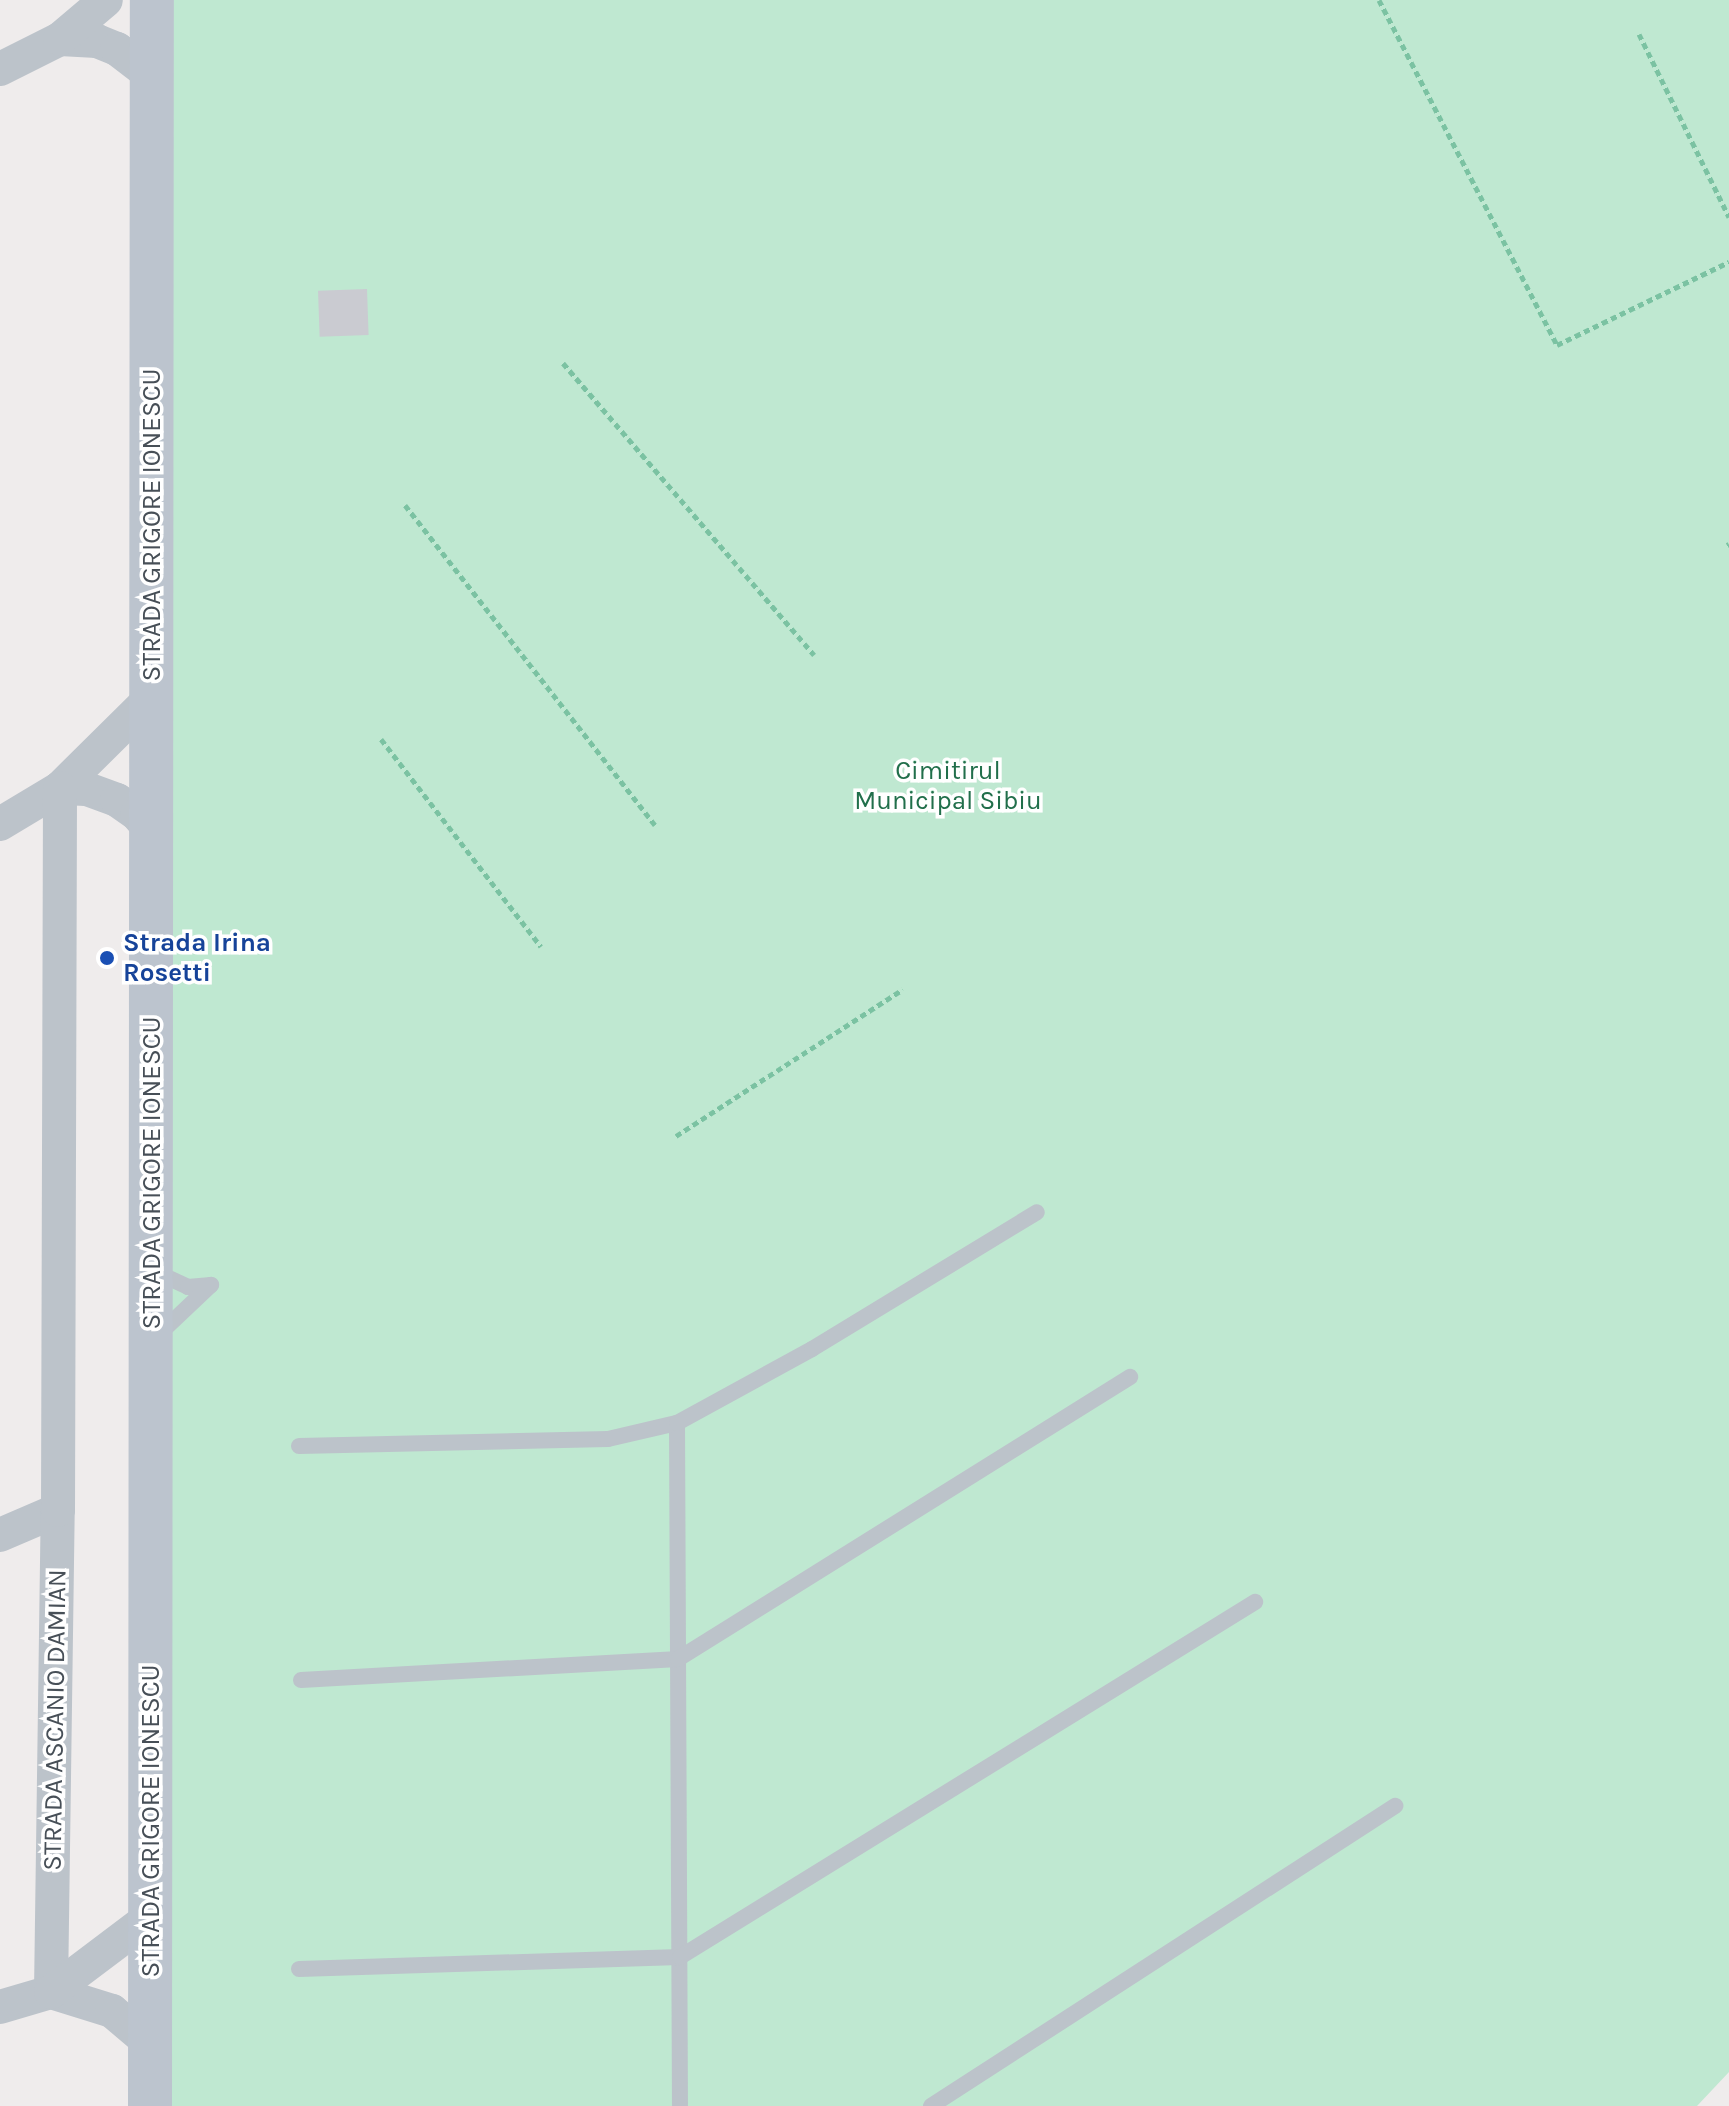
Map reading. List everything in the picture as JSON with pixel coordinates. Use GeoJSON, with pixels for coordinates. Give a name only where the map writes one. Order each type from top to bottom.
{"type":"FeatureCollection","features":[{"type":"Feature","properties":{"kind":"main road","name":"STRADA GRIGORE IONESCU"},"geometry":{"type":"LineString","coordinates":[[150,2106],[152,0]]}},
{"type":"Feature","properties":{"kind":"street"},"geometry":{"type":"LineString","coordinates":[[0,69],[60,39],[106,0]]}},
{"type":"Feature","properties":{"kind":"street"},"geometry":{"type":"LineString","coordinates":[[60,39],[97,41],[117,49],[152,76]]}},
{"type":"Feature","properties":{"kind":"street"},"geometry":{"type":"LineString","coordinates":[[0,824],[60,788],[152,697]]}},
{"type":"Feature","properties":{"kind":"street"},"geometry":{"type":"LineString","coordinates":[[60,788],[87,789],[117,800],[137,814],[152,832]]}},
{"type":"Feature","properties":{"kind":"street"},"geometry":{"type":"LineString","coordinates":[[0,1535],[58,1510],[60,788]]}},
{"type":"Feature","properties":{"kind":"street","name":"STRADA ASCANIO DAMIAN"},"geometry":{"type":"LineString","coordinates":[[51,1992],[58,1510]]}},
{"type":"Feature","properties":{"kind":"street"},"geometry":{"type":"LineString","coordinates":[[0,2007],[51,1992],[152,1916]]}},
{"type":"Feature","properties":{"kind":"street"},"geometry":{"type":"LineString","coordinates":[[51,1992],[112,2011],[151,2044]]}},
{"type":"Feature","properties":{"kind":"lane"},"geometry":{"type":"LineString","coordinates":[[299,1446],[608,1439],[677,1423],[812,1349],[1037,1212]]}},
{"type":"Feature","properties":{"kind":"lane"},"geometry":{"type":"LineString","coordinates":[[152,1269],[171,1282],[188,1287],[211,1285],[152,1340]]}},
{"type":"Feature","properties":{"kind":"lane"},"geometry":{"type":"LineString","coordinates":[[301,1680],[678,1659],[1130,1377]]}},
{"type":"Feature","properties":{"kind":"lane"},"geometry":{"type":"LineString","coordinates":[[677,1423],[680,2106]]}},
{"type":"Feature","properties":{"kind":"lane"},"geometry":{"type":"LineString","coordinates":[[299,1969],[680,1957],[1255,1602]]}},
{"type":"Feature","properties":{"kind":"lane"},"geometry":{"type":"LineString","coordinates":[[931,2106],[1395,1806]]}},
{"type":"Feature","properties":{"kind":"path"},"geometry":{"type":"LineString","coordinates":[[1379,0],[1557,345],[1729,262]]}},
{"type":"Feature","properties":{"kind":"path"},"geometry":{"type":"LineString","coordinates":[[1639,34],[1729,217]]}},
{"type":"Feature","properties":{"kind":"path"},"geometry":{"type":"LineString","coordinates":[[563,363],[814,655]]}},
{"type":"Feature","properties":{"kind":"path"},"geometry":{"type":"LineString","coordinates":[[405,505],[655,825]]}},
{"type":"Feature","properties":{"kind":"path"},"geometry":{"type":"LineString","coordinates":[[381,739],[541,947]]}},
{"type":"Feature","properties":{"kind":"path"},"geometry":{"type":"LineString","coordinates":[[676,1136],[903,989]]}},
{"type":"Feature","properties":{"kind":"green space","name":"Cimitirul Municipal Sibiu"},"geometry":{"type":"Polygon","coordinates":[[[159,0],[1729,0],[1729,2072],[1697,2106],[168,2106],[159,0]]]}},
{"type":"Feature","properties":{"kind":"building"},"geometry":{"type":"Polygon","coordinates":[[[367,289],[369,335],[320,337],[318,291],[367,289]]]}},
{"type":"Feature","properties":{"kind":"place","name":"Strada Irina Rosetti"},"geometry":{"type":"Point","coordinates":[107,958]}}]}
